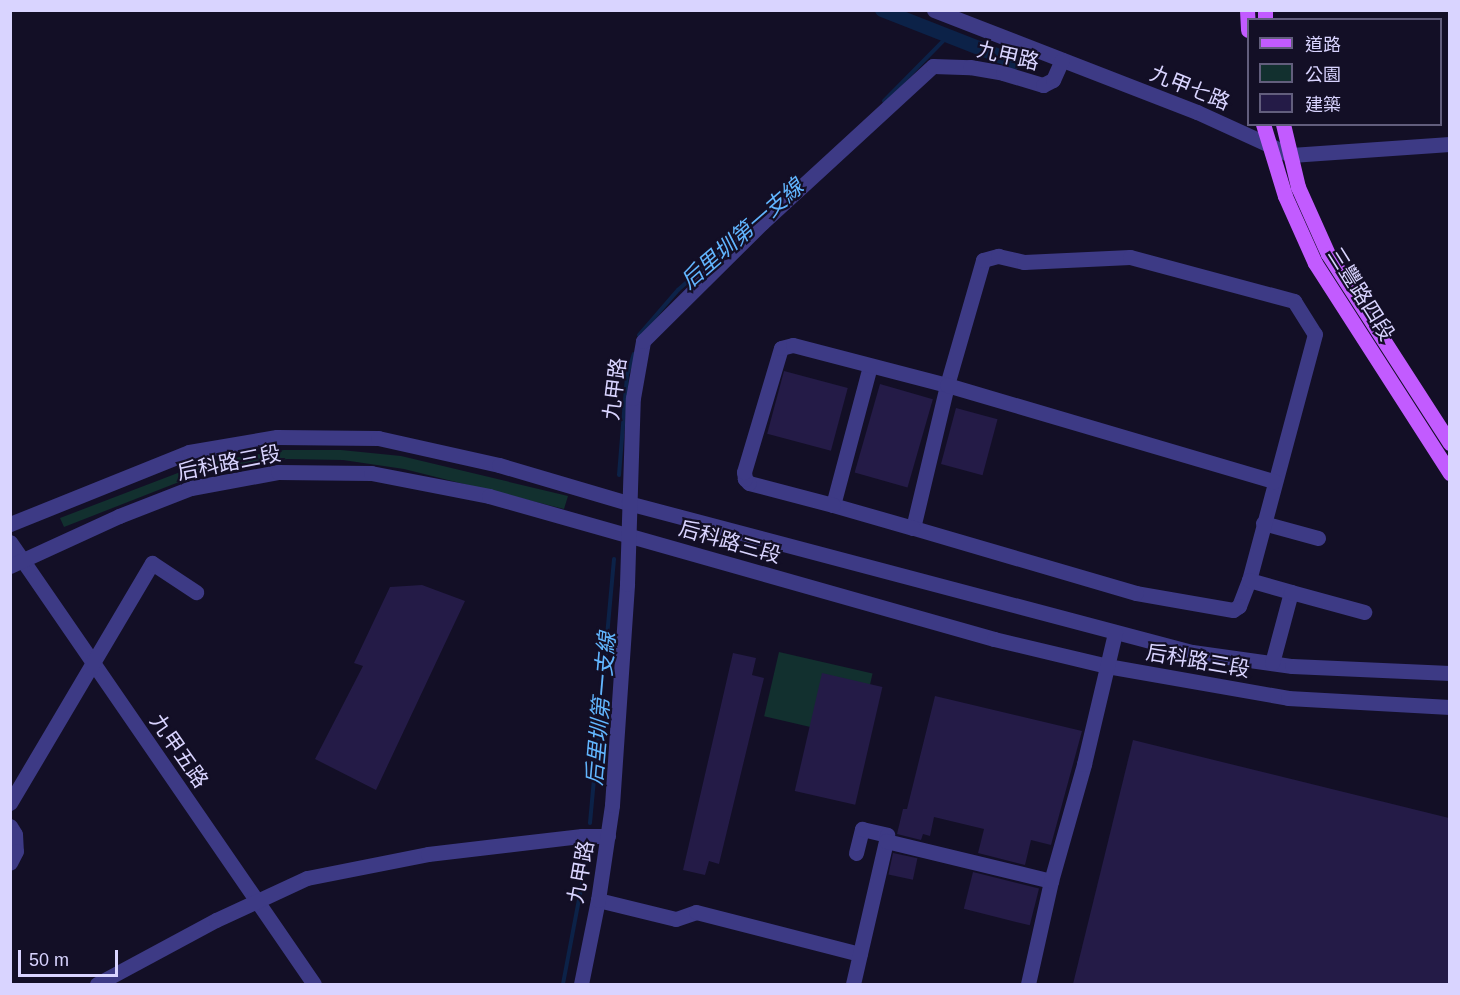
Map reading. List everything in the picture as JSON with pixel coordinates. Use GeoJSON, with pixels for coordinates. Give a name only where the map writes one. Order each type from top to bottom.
{"type":"FeatureCollection","features":[{"type":"Feature","properties":{"kind":"main road","name":"三豐路四段"},"geometry":{"type":"LineString","coordinates":[[1263,126],[1285,196],[1315,263],[1449,473]]}},
{"type":"Feature","properties":{"kind":"main road","name":"三豐路四段"},"geometry":{"type":"LineString","coordinates":[[1284,126],[1298,186],[1328,254],[1449,443]]}},
{"type":"Feature","properties":{"kind":"street","name":"九甲七路"},"geometry":{"type":"LineString","coordinates":[[934,10],[953,15],[1197,112],[1291,155]]}},
{"type":"Feature","properties":{"kind":"street","name":"九甲路"},"geometry":{"type":"LineString","coordinates":[[581,984],[609,836],[627,584],[633,398],[643,340],[762,223],[933,66],[970,67],[1004,73],[1043,86],[1053,80],[1062,60]]}},
{"type":"Feature","properties":{"kind":"street"},"geometry":{"type":"LineString","coordinates":[[1291,155],[1449,144]]}},
{"type":"Feature","properties":{"kind":"street"},"geometry":{"type":"LineString","coordinates":[[913,528],[946,385],[983,260],[998,256],[1024,262],[1130,257],[1294,302],[1315,334],[1249,580],[1239,606],[1233,610],[1136,593],[833,505],[749,483],[745,479],[744,472],[782,348],[793,345],[946,385],[1274,481]]}},
{"type":"Feature","properties":{"kind":"street"},"geometry":{"type":"LineString","coordinates":[[833,505],[870,366]]}},
{"type":"Feature","properties":{"kind":"street","name":"后科路三段"},"geometry":{"type":"LineString","coordinates":[[10,524],[189,452],[277,437],[378,438],[499,465],[628,503],[1192,652],[1272,663],[1449,673]]}},
{"type":"Feature","properties":{"kind":"street","name":"后科路三段"},"geometry":{"type":"LineString","coordinates":[[16,564],[118,516],[191,488],[278,472],[371,473],[489,496],[994,639],[1107,666],[1288,698],[1449,706]]}},
{"type":"Feature","properties":{"kind":"street"},"geometry":{"type":"LineString","coordinates":[[1263,523],[1318,538]]}},
{"type":"Feature","properties":{"kind":"street","name":"九甲五路"},"geometry":{"type":"LineString","coordinates":[[10,542],[16,564],[93,664],[259,901],[314,984]]}},
{"type":"Feature","properties":{"kind":"street"},"geometry":{"type":"LineString","coordinates":[[10,803],[152,563],[196,592]]}},
{"type":"Feature","properties":{"kind":"street"},"geometry":{"type":"LineString","coordinates":[[1249,580],[1364,612]]}},
{"type":"Feature","properties":{"kind":"street"},"geometry":{"type":"LineString","coordinates":[[1272,663],[1291,592]]}},
{"type":"Feature","properties":{"kind":"street"},"geometry":{"type":"LineString","coordinates":[[1028,984],[1051,881],[1115,633]]}},
{"type":"Feature","properties":{"kind":"street"},"geometry":{"type":"LineString","coordinates":[[10,826],[15,834],[16,851],[10,863]]}},
{"type":"Feature","properties":{"kind":"street"},"geometry":{"type":"LineString","coordinates":[[853,984],[887,835],[862,829],[856,853]]}},
{"type":"Feature","properties":{"kind":"street"},"geometry":{"type":"LineString","coordinates":[[98,984],[216,920],[307,878],[428,854],[582,836],[609,836]]}},
{"type":"Feature","properties":{"kind":"street"},"geometry":{"type":"LineString","coordinates":[[886,841],[1051,881]]}},
{"type":"Feature","properties":{"kind":"street"},"geometry":{"type":"LineString","coordinates":[[598,900],[676,919],[696,912],[860,954]]}},
{"type":"Feature","properties":{"kind":"green space"},"geometry":{"type":"Polygon","coordinates":[[[284,450],[341,450],[401,456],[568,496],[564,509],[404,469],[343,460],[287,459],[207,471],[64,527],[60,518],[204,463],[284,450]]]}},
{"type":"Feature","properties":{"kind":"green space"},"geometry":{"type":"Polygon","coordinates":[[[779,652],[873,674],[858,738],[764,716],[779,652]]]}},
{"type":"Feature","properties":{"kind":"building"},"geometry":{"type":"Polygon","coordinates":[[[784,371],[848,388],[831,451],[767,434],[784,371]]]}},
{"type":"Feature","properties":{"kind":"building"},"geometry":{"type":"Polygon","coordinates":[[[880,384],[933,399],[908,488],[855,472],[880,384]]]}},
{"type":"Feature","properties":{"kind":"building"},"geometry":{"type":"Polygon","coordinates":[[[956,408],[998,419],[983,475],[941,464],[956,408]]]}},
{"type":"Feature","properties":{"kind":"building"},"geometry":{"type":"Polygon","coordinates":[[[422,585],[465,601],[376,790],[315,759],[363,666],[354,663],[390,587],[422,585]]]}},
{"type":"Feature","properties":{"kind":"building"},"geometry":{"type":"Polygon","coordinates":[[[733,653],[756,658],[752,675],[764,678],[719,864],[709,861],[705,875],[683,870],[733,653]]]}},
{"type":"Feature","properties":{"kind":"building"},"geometry":{"type":"Polygon","coordinates":[[[822,673],[882,687],[855,805],[795,791],[822,673]]]}},
{"type":"Feature","properties":{"kind":"building"},"geometry":{"type":"Polygon","coordinates":[[[935,696],[1082,731],[1051,845],[1031,840],[1025,865],[978,853],[984,829],[934,817],[930,836],[923,834],[921,840],[897,834],[903,809],[907,809],[935,696]]]}},
{"type":"Feature","properties":{"kind":"building"},"geometry":{"type":"Polygon","coordinates":[[[1133,740],[1449,818],[1449,984],[1073,984],[1133,740]]]}},
{"type":"Feature","properties":{"kind":"building"},"geometry":{"type":"Polygon","coordinates":[[[893,853],[917,858],[913,880],[888,875],[893,853]]]}},
{"type":"Feature","properties":{"kind":"building"},"geometry":{"type":"Polygon","coordinates":[[[973,872],[1039,888],[1030,925],[964,909],[973,872]]]}},
{"type":"Feature","properties":{"kind":"waterway","name":"后里圳第一支線"},"geometry":{"type":"LineString","coordinates":[[882,10],[1015,62]]}},
{"type":"Feature","properties":{"kind":"waterway","name":"后里圳第一支線"},"geometry":{"type":"LineString","coordinates":[[884,101],[948,36]]}},
{"type":"Feature","properties":{"kind":"waterway","name":"后里圳第一支線"},"geometry":{"type":"LineString","coordinates":[[639,335],[678,290],[731,243]]}},
{"type":"Feature","properties":{"kind":"waterway","name":"后里圳第一支線"},"geometry":{"type":"LineString","coordinates":[[619,475],[627,375],[634,354]]}},
{"type":"Feature","properties":{"kind":"waterway","name":"后里圳第一支線"},"geometry":{"type":"LineString","coordinates":[[590,823],[614,559]]}},
{"type":"Feature","properties":{"kind":"waterway","name":"后里圳第一支線"},"geometry":{"type":"LineString","coordinates":[[563,984],[589,847]]}}]}
